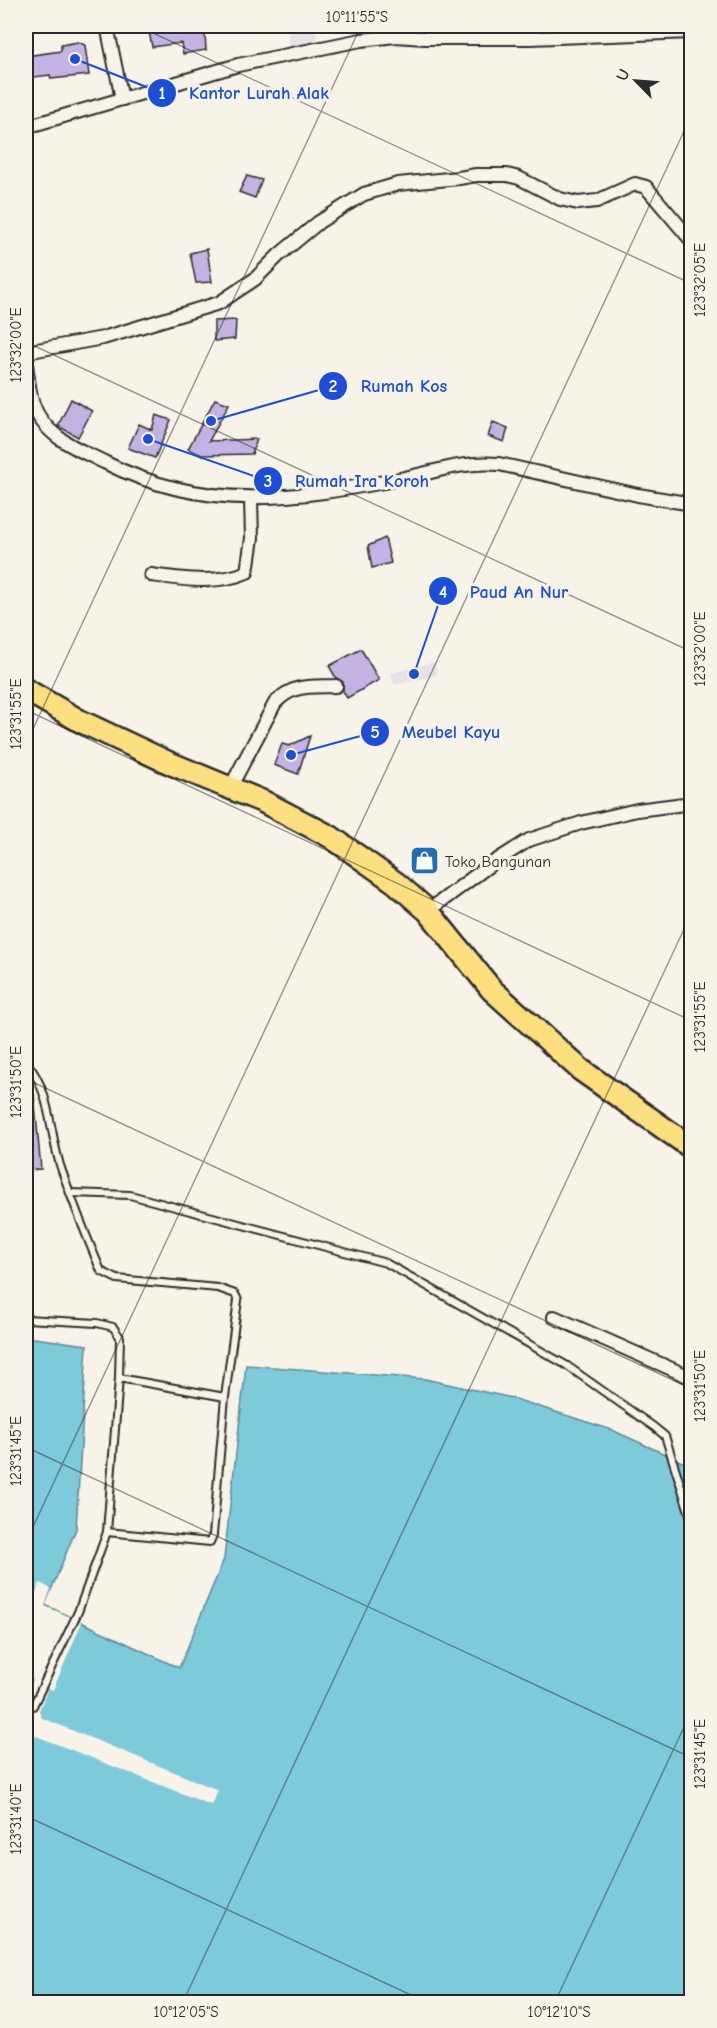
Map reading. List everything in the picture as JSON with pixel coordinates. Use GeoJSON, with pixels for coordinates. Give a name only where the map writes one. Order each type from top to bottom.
{"type":"FeatureCollection","features":[{"type":"Feature","properties":{"kind":"highway"},"geometry":{"type":"LineString","coordinates":[[26,690],[80,720],[148,753],[264,802],[332,837],[396,883],[428,912],[492,990],[581,1070],[692,1148]]}},
{"type":"Feature","properties":{"kind":"street"},"geometry":{"type":"LineString","coordinates":[[107,27],[122,99]]}},
{"type":"Feature","properties":{"kind":"street"},"geometry":{"type":"LineString","coordinates":[[26,127],[238,65],[361,40],[395,36],[530,38],[692,32]]}},
{"type":"Feature","properties":{"kind":"street"},"geometry":{"type":"LineString","coordinates":[[26,352],[104,338],[219,303],[255,279],[279,255],[319,222],[364,194],[398,184],[476,175],[507,175],[519,178],[560,199],[578,202],[597,201],[635,184],[646,187],[692,241]]}},
{"type":"Feature","properties":{"kind":"street"},"geometry":{"type":"LineString","coordinates":[[26,364],[33,405],[51,432],[67,444],[116,468],[167,487],[195,493],[251,499],[329,492],[420,475],[458,465],[480,463],[499,464],[638,495],[692,504]]}},
{"type":"Feature","properties":{"kind":"street"},"geometry":{"type":"LineString","coordinates":[[151,575],[210,579],[239,576],[247,572],[250,564],[252,538],[251,499]]}},
{"type":"Feature","properties":{"kind":"street"},"geometry":{"type":"LineString","coordinates":[[230,788],[275,703],[284,693],[297,687],[336,686]]}},
{"type":"Feature","properties":{"kind":"street"},"geometry":{"type":"LineString","coordinates":[[428,912],[491,864],[529,840],[592,820],[637,810],[692,803]]}},
{"type":"Feature","properties":{"kind":"street"},"geometry":{"type":"LineString","coordinates":[[554,1317],[692,1378]]}},
{"type":"Feature","properties":{"kind":"lane"},"geometry":{"type":"LineString","coordinates":[[26,1062],[34,1071],[46,1101],[61,1169],[101,1271],[117,1280],[218,1288],[236,1294],[238,1300],[225,1397],[213,1535],[210,1542],[107,1532]]}},
{"type":"Feature","properties":{"kind":"lane"},"geometry":{"type":"LineString","coordinates":[[71,1193],[130,1195],[392,1266],[566,1365],[665,1436],[692,1521]]}},
{"type":"Feature","properties":{"kind":"lane"},"geometry":{"type":"LineString","coordinates":[[26,1319],[97,1323],[113,1327],[120,1337],[107,1532],[98,1563],[78,1612],[33,1706]]}},
{"type":"Feature","properties":{"kind":"lane"},"geometry":{"type":"LineString","coordinates":[[119,1378],[225,1397]]}},
{"type":"Feature","properties":{"kind":"shaded area"},"geometry":{"type":"Polygon","coordinates":[[[287,26],[315,26],[318,44],[290,51],[287,26]]]}},
{"type":"Feature","properties":{"kind":"shaded area"},"geometry":{"type":"Polygon","coordinates":[[[435,662],[437,675],[394,685],[391,673],[435,662]]]}},
{"type":"Feature","properties":{"kind":"water"},"geometry":{"type":"Polygon","coordinates":[[[26,1337],[87,1345],[76,1529],[45,1605],[179,1668],[224,1559],[246,1365],[425,1379],[512,1398],[612,1430],[691,1466],[691,2002],[26,2002],[26,1337]]]}},
{"type":"Feature","properties":{"kind":"pier"},"geometry":{"type":"Polygon","coordinates":[[[40,1583],[51,1589],[45,1606],[82,1622],[53,1690],[48,1688],[39,1711],[42,1718],[218,1790],[211,1805],[26,1732],[26,1695],[33,1680],[26,1676],[26,1617],[40,1583]]]}},
{"type":"Feature","properties":{"kind":"building"},"geometry":{"type":"Polygon","coordinates":[[[148,26],[201,26],[201,33],[205,33],[206,50],[183,54],[181,43],[152,47],[148,26]]]}},
{"type":"Feature","properties":{"kind":"building"},"geometry":{"type":"Polygon","coordinates":[[[78,42],[85,45],[89,75],[51,79],[50,75],[26,78],[26,56],[61,51],[61,45],[78,42]]]}},
{"type":"Feature","properties":{"kind":"building"},"geometry":{"type":"Polygon","coordinates":[[[247,176],[262,180],[255,198],[239,192],[247,176]]]}},
{"type":"Feature","properties":{"kind":"building"},"geometry":{"type":"Polygon","coordinates":[[[207,249],[212,282],[196,283],[190,253],[207,249]]]}},
{"type":"Feature","properties":{"kind":"building"},"geometry":{"type":"Polygon","coordinates":[[[236,320],[235,339],[214,341],[214,321],[236,320]]]}},
{"type":"Feature","properties":{"kind":"building"},"geometry":{"type":"Polygon","coordinates":[[[71,399],[92,411],[78,437],[58,426],[71,399]]]}},
{"type":"Feature","properties":{"kind":"building"},"geometry":{"type":"Polygon","coordinates":[[[215,399],[229,404],[209,441],[257,439],[252,454],[202,455],[188,449],[215,399]]]}},
{"type":"Feature","properties":{"kind":"building"},"geometry":{"type":"Polygon","coordinates":[[[156,415],[171,420],[155,458],[128,448],[139,424],[152,430],[156,415]]]}},
{"type":"Feature","properties":{"kind":"building"},"geometry":{"type":"Polygon","coordinates":[[[493,422],[508,428],[504,442],[488,436],[493,422]]]}},
{"type":"Feature","properties":{"kind":"building"},"geometry":{"type":"Polygon","coordinates":[[[385,538],[391,563],[372,568],[368,546],[385,538]]]}},
{"type":"Feature","properties":{"kind":"building"},"geometry":{"type":"Polygon","coordinates":[[[361,649],[379,680],[347,698],[343,691],[343,682],[336,678],[329,666],[361,649]]]}},
{"type":"Feature","properties":{"kind":"building"},"geometry":{"type":"Polygon","coordinates":[[[310,736],[298,774],[274,765],[282,744],[289,746],[310,736]]]}},
{"type":"Feature","properties":{"kind":"building"},"geometry":{"type":"Polygon","coordinates":[[[26,1095],[34,1095],[41,1169],[26,1170],[26,1095]]]}},
{"type":"Feature","properties":{"kind":"place","name":"Kantor Lurah Alak"},"geometry":{"type":"Point","coordinates":[75,59]}},
{"type":"Feature","properties":{"kind":"place","name":"Rumah Kos"},"geometry":{"type":"Point","coordinates":[211,421]}},
{"type":"Feature","properties":{"kind":"place","name":"Rumah Ira Koroh"},"geometry":{"type":"Point","coordinates":[148,439]}},
{"type":"Feature","properties":{"kind":"place","name":"Paud An Nur"},"geometry":{"type":"Point","coordinates":[414,674]}},
{"type":"Feature","properties":{"kind":"place","name":"Meubel Kayu"},"geometry":{"type":"Point","coordinates":[291,755]}},
{"type":"Feature","properties":{"kind":"place","name":"Toko Bangunan"},"geometry":{"type":"Point","coordinates":[424,861]}}]}
